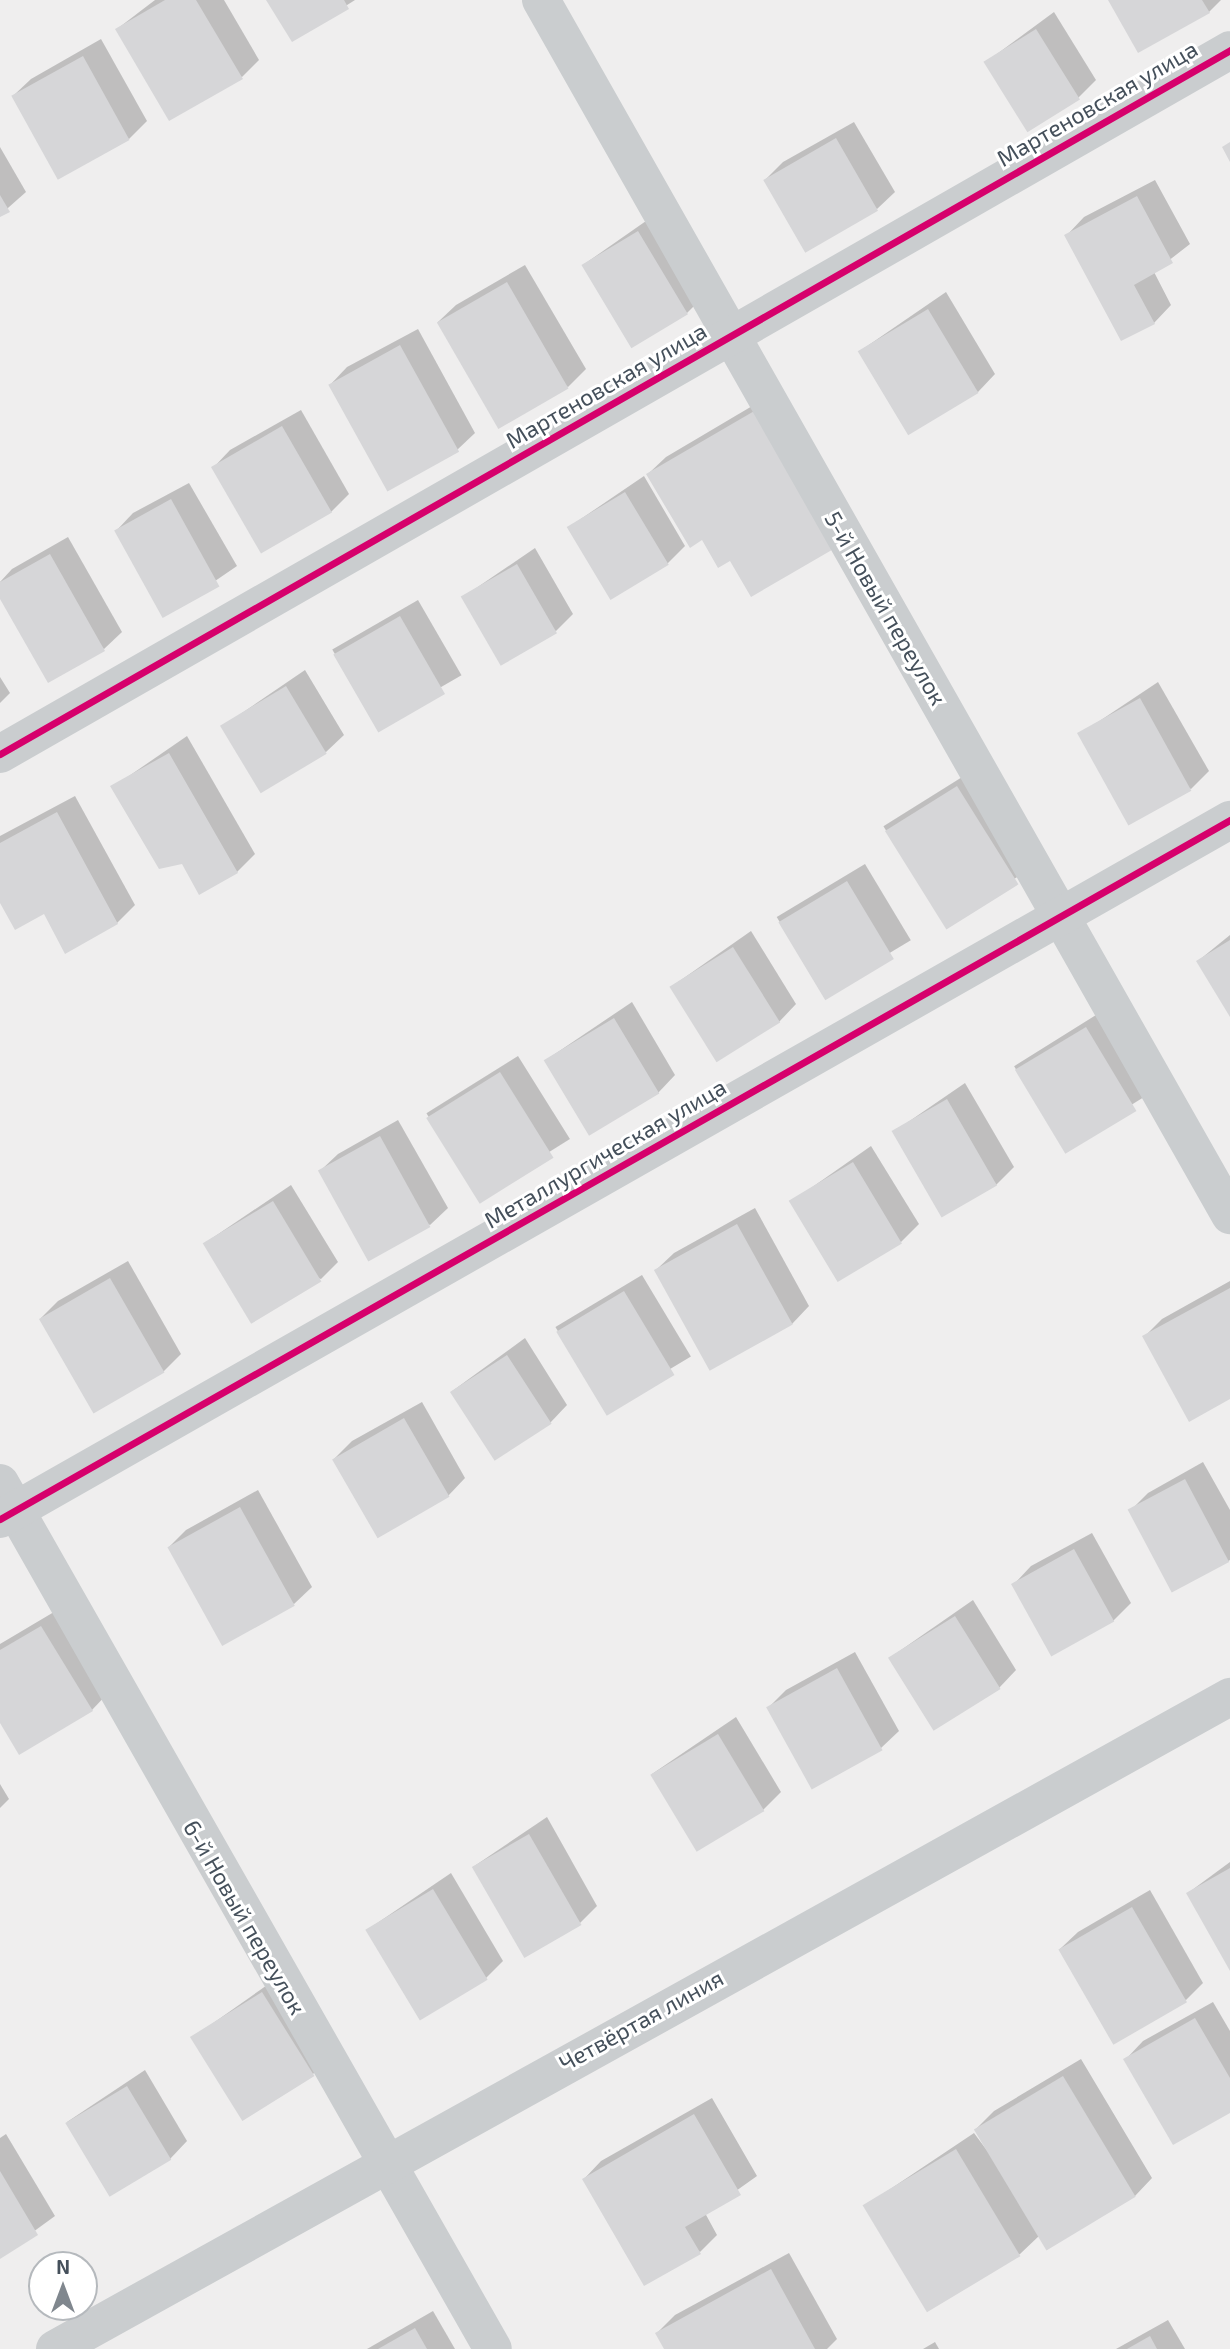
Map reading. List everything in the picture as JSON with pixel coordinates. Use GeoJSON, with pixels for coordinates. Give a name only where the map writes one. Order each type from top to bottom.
{"type":"FeatureCollection","features":[{"type":"Feature","properties":{"kind":"street","name":"5-й Новый переулок"},"geometry":{"type":"LineString","coordinates":[[541,0],[1230,1215]]}},
{"type":"Feature","properties":{"kind":"street","name":"Мартеновская улица"},"geometry":{"type":"LineString","coordinates":[[0,754],[1230,50]]}},
{"type":"Feature","properties":{"kind":"street","name":"Металлургическая улица"},"geometry":{"type":"LineString","coordinates":[[5,1504],[1230,820]]}},
{"type":"Feature","properties":{"kind":"street","name":"6-й Новый переулок"},"geometry":{"type":"LineString","coordinates":[[5,1504],[493,2349]]}},
{"type":"Feature","properties":{"kind":"street","name":"Четвёртая линия"},"geometry":{"type":"LineString","coordinates":[[55,2349],[384,2161],[1230,1697]]}},
{"type":"Feature","properties":{"kind":"building"},"geometry":{"type":"Polygon","coordinates":[[[165,0],[196,0],[243,79],[169,121],[115,29],[165,0]]]}},
{"type":"Feature","properties":{"kind":"building"},"geometry":{"type":"Polygon","coordinates":[[[266,0],[344,0],[349,9],[292,42],[266,0]]]}},
{"type":"Feature","properties":{"kind":"building"},"geometry":{"type":"Polygon","coordinates":[[[1108,0],[1202,0],[1210,13],[1138,53],[1108,0]]]}},
{"type":"Feature","properties":{"kind":"building"},"geometry":{"type":"Polygon","coordinates":[[[1036,29],[1080,99],[1027,132],[983,62],[1036,29]]]}},
{"type":"Feature","properties":{"kind":"building"},"geometry":{"type":"Polygon","coordinates":[[[83,56],[130,140],[58,180],[11,96],[83,56]]]}},
{"type":"Feature","properties":{"kind":"building"},"geometry":{"type":"Polygon","coordinates":[[[836,138],[878,211],[805,253],[763,180],[836,138]]]}},
{"type":"Feature","properties":{"kind":"building"},"geometry":{"type":"Polygon","coordinates":[[[1230,142],[1230,162],[1222,147],[1230,142]]]}},
{"type":"Feature","properties":{"kind":"building"},"geometry":{"type":"Polygon","coordinates":[[[0,195],[10,212],[0,217],[0,195]]]}},
{"type":"Feature","properties":{"kind":"building"},"geometry":{"type":"Polygon","coordinates":[[[1137,196],[1173,263],[1134,285],[1155,324],[1121,341],[1064,235],[1137,196]]]}},
{"type":"Feature","properties":{"kind":"building"},"geometry":{"type":"Polygon","coordinates":[[[638,231],[688,314],[631,348],[581,265],[638,231]]]}},
{"type":"Feature","properties":{"kind":"building"},"geometry":{"type":"Polygon","coordinates":[[[507,282],[568,389],[498,429],[437,322],[507,282]]]}},
{"type":"Feature","properties":{"kind":"building"},"geometry":{"type":"Polygon","coordinates":[[[928,309],[978,393],[908,435],[858,351],[928,309]]]}},
{"type":"Feature","properties":{"kind":"building"},"geometry":{"type":"Polygon","coordinates":[[[400,345],[459,452],[387,491],[328,385],[400,345]]]}},
{"type":"Feature","properties":{"kind":"building"},"geometry":{"type":"Polygon","coordinates":[[[756,410],[837,547],[751,597],[730,561],[718,568],[702,540],[690,548],[646,474],[756,410]]]}},
{"type":"Feature","properties":{"kind":"building"},"geometry":{"type":"Polygon","coordinates":[[[282,426],[332,513],[261,554],[211,467],[282,426]]]}},
{"type":"Feature","properties":{"kind":"building"},"geometry":{"type":"Polygon","coordinates":[[[625,492],[669,565],[610,600],[567,527],[625,492]]]}},
{"type":"Feature","properties":{"kind":"building"},"geometry":{"type":"Polygon","coordinates":[[[171,499],[219,586],[163,618],[114,531],[171,499]]]}},
{"type":"Feature","properties":{"kind":"building"},"geometry":{"type":"Polygon","coordinates":[[[50,554],[105,651],[48,683],[0,599],[0,582],[50,554]]]}},
{"type":"Feature","properties":{"kind":"building"},"geometry":{"type":"Polygon","coordinates":[[[517,564],[557,633],[501,666],[461,596],[517,564]]]}},
{"type":"Feature","properties":{"kind":"building"},"geometry":{"type":"Polygon","coordinates":[[[400,616],[445,694],[378,732],[333,654],[400,616]]]}},
{"type":"Feature","properties":{"kind":"building"},"geometry":{"type":"Polygon","coordinates":[[[286,686],[327,754],[261,793],[220,726],[286,686]]]}},
{"type":"Feature","properties":{"kind":"building"},"geometry":{"type":"Polygon","coordinates":[[[1140,698],[1191,791],[1128,826],[1077,733],[1140,698]]]}},
{"type":"Feature","properties":{"kind":"building"},"geometry":{"type":"Polygon","coordinates":[[[169,753],[238,873],[199,895],[182,864],[159,869],[110,786],[169,753]]]}},
{"type":"Feature","properties":{"kind":"building"},"geometry":{"type":"Polygon","coordinates":[[[957,786],[1018,884],[946,929],[885,831],[957,786]]]}},
{"type":"Feature","properties":{"kind":"building"},"geometry":{"type":"Polygon","coordinates":[[[57,812],[118,924],[65,954],[44,914],[15,930],[0,903],[0,843],[57,812]]]}},
{"type":"Feature","properties":{"kind":"building"},"geometry":{"type":"Polygon","coordinates":[[[847,881],[894,959],[825,1000],[778,922],[847,881]]]}},
{"type":"Feature","properties":{"kind":"building"},"geometry":{"type":"Polygon","coordinates":[[[1230,940],[1230,1017],[1196,961],[1230,940]]]}},
{"type":"Feature","properties":{"kind":"building"},"geometry":{"type":"Polygon","coordinates":[[[733,947],[780,1022],[717,1062],[669,987],[733,947]]]}},
{"type":"Feature","properties":{"kind":"building"},"geometry":{"type":"Polygon","coordinates":[[[614,1018],[659,1093],[589,1136],[544,1060],[614,1018]]]}},
{"type":"Feature","properties":{"kind":"building"},"geometry":{"type":"Polygon","coordinates":[[[1086,1027],[1136,1111],[1065,1154],[1015,1070],[1086,1027]]]}},
{"type":"Feature","properties":{"kind":"building"},"geometry":{"type":"Polygon","coordinates":[[[500,1072],[554,1158],[480,1204],[426,1118],[500,1072]]]}},
{"type":"Feature","properties":{"kind":"building"},"geometry":{"type":"Polygon","coordinates":[[[947,1099],[997,1186],[942,1218],[892,1131],[947,1099]]]}},
{"type":"Feature","properties":{"kind":"building"},"geometry":{"type":"Polygon","coordinates":[[[380,1136],[430,1227],[368,1261],[318,1170],[380,1136]]]}},
{"type":"Feature","properties":{"kind":"building"},"geometry":{"type":"Polygon","coordinates":[[[853,1162],[902,1243],[838,1282],[789,1201],[853,1162]]]}},
{"type":"Feature","properties":{"kind":"building"},"geometry":{"type":"Polygon","coordinates":[[[273,1201],[321,1282],[251,1324],[203,1243],[273,1201]]]}},
{"type":"Feature","properties":{"kind":"building"},"geometry":{"type":"Polygon","coordinates":[[[737,1224],[793,1325],[710,1371],[654,1270],[737,1224]]]}},
{"type":"Feature","properties":{"kind":"building"},"geometry":{"type":"Polygon","coordinates":[[[110,1278],[164,1372],[93,1413],[39,1319],[110,1278]]]}},
{"type":"Feature","properties":{"kind":"building"},"geometry":{"type":"Polygon","coordinates":[[[1230,1288],[1230,1399],[1189,1422],[1142,1336],[1230,1288]]]}},
{"type":"Feature","properties":{"kind":"building"},"geometry":{"type":"Polygon","coordinates":[[[624,1291],[674,1375],[607,1416],[556,1332],[624,1291]]]}},
{"type":"Feature","properties":{"kind":"building"},"geometry":{"type":"Polygon","coordinates":[[[507,1355],[552,1424],[495,1461],[450,1392],[507,1355]]]}},
{"type":"Feature","properties":{"kind":"building"},"geometry":{"type":"Polygon","coordinates":[[[404,1418],[450,1497],[378,1538],[332,1460],[404,1418]]]}},
{"type":"Feature","properties":{"kind":"building"},"geometry":{"type":"Polygon","coordinates":[[[1185,1479],[1229,1562],[1172,1593],[1128,1510],[1185,1479]]]}},
{"type":"Feature","properties":{"kind":"building"},"geometry":{"type":"Polygon","coordinates":[[[240,1507],[295,1606],[222,1646],[167,1547],[240,1507]]]}},
{"type":"Feature","properties":{"kind":"building"},"geometry":{"type":"Polygon","coordinates":[[[1074,1549],[1114,1622],[1051,1656],[1011,1584],[1074,1549]]]}},
{"type":"Feature","properties":{"kind":"building"},"geometry":{"type":"Polygon","coordinates":[[[955,1616],[1001,1689],[934,1731],[888,1658],[955,1616]]]}},
{"type":"Feature","properties":{"kind":"building"},"geometry":{"type":"Polygon","coordinates":[[[41,1626],[93,1711],[19,1755],[0,1723],[0,1650],[41,1626]]]}},
{"type":"Feature","properties":{"kind":"building"},"geometry":{"type":"Polygon","coordinates":[[[837,1668],[883,1750],[812,1789],[766,1707],[837,1668]]]}},
{"type":"Feature","properties":{"kind":"building"},"geometry":{"type":"Polygon","coordinates":[[[718,1734],[764,1811],[697,1852],[650,1775],[718,1734]]]}},
{"type":"Feature","properties":{"kind":"building"},"geometry":{"type":"Polygon","coordinates":[[[529,1834],[582,1925],[524,1958],[472,1867],[529,1834]]]}},
{"type":"Feature","properties":{"kind":"building"},"geometry":{"type":"Polygon","coordinates":[[[1230,1868],[1230,1971],[1186,1893],[1230,1868]]]}},
{"type":"Feature","properties":{"kind":"building"},"geometry":{"type":"Polygon","coordinates":[[[433,1889],[488,1980],[420,2021],[365,1930],[433,1889]]]}},
{"type":"Feature","properties":{"kind":"building"},"geometry":{"type":"Polygon","coordinates":[[[1132,1907],[1187,2002],[1113,2045],[1058,1950],[1132,1907]]]}},
{"type":"Feature","properties":{"kind":"building"},"geometry":{"type":"Polygon","coordinates":[[[262,1992],[314,2076],[242,2121],[190,2037],[262,1992]]]}},
{"type":"Feature","properties":{"kind":"building"},"geometry":{"type":"Polygon","coordinates":[[[1195,2018],[1230,2078],[1230,2113],[1173,2145],[1123,2059],[1195,2018]]]}},
{"type":"Feature","properties":{"kind":"building"},"geometry":{"type":"Polygon","coordinates":[[[1063,2076],[1136,2197],[1046,2250],[974,2130],[1063,2076]]]}},
{"type":"Feature","properties":{"kind":"building"},"geometry":{"type":"Polygon","coordinates":[[[127,2086],[171,2160],[110,2197],[65,2123],[127,2086]]]}},
{"type":"Feature","properties":{"kind":"building"},"geometry":{"type":"Polygon","coordinates":[[[694,2114],[741,2195],[685,2227],[701,2254],[644,2286],[582,2179],[694,2114]]]}},
{"type":"Feature","properties":{"kind":"building"},"geometry":{"type":"Polygon","coordinates":[[[956,2149],[1020,2256],[927,2312],[863,2205],[956,2149]]]}},
{"type":"Feature","properties":{"kind":"building"},"geometry":{"type":"Polygon","coordinates":[[[0,2171],[38,2235],[0,2259],[0,2171]]]}},
{"type":"Feature","properties":{"kind":"building"},"geometry":{"type":"Polygon","coordinates":[[[771,2269],[815,2349],[664,2349],[655,2333],[771,2269]]]}},
{"type":"Feature","properties":{"kind":"building"},"geometry":{"type":"Polygon","coordinates":[[[415,2328],[427,2349],[378,2349],[415,2328]]]}},
{"type":"Feature","properties":{"kind":"building"},"geometry":{"type":"Polygon","coordinates":[[[1150,2336],[1157,2349],[1127,2349],[1150,2336]]]}},
{"type":"Feature","properties":{"kind":"cycle path"},"geometry":{"type":"LineString","coordinates":[[0,754],[1230,50]]}},
{"type":"Feature","properties":{"kind":"cycle path"},"geometry":{"type":"LineString","coordinates":[[0,1519],[1230,820]]}}]}
